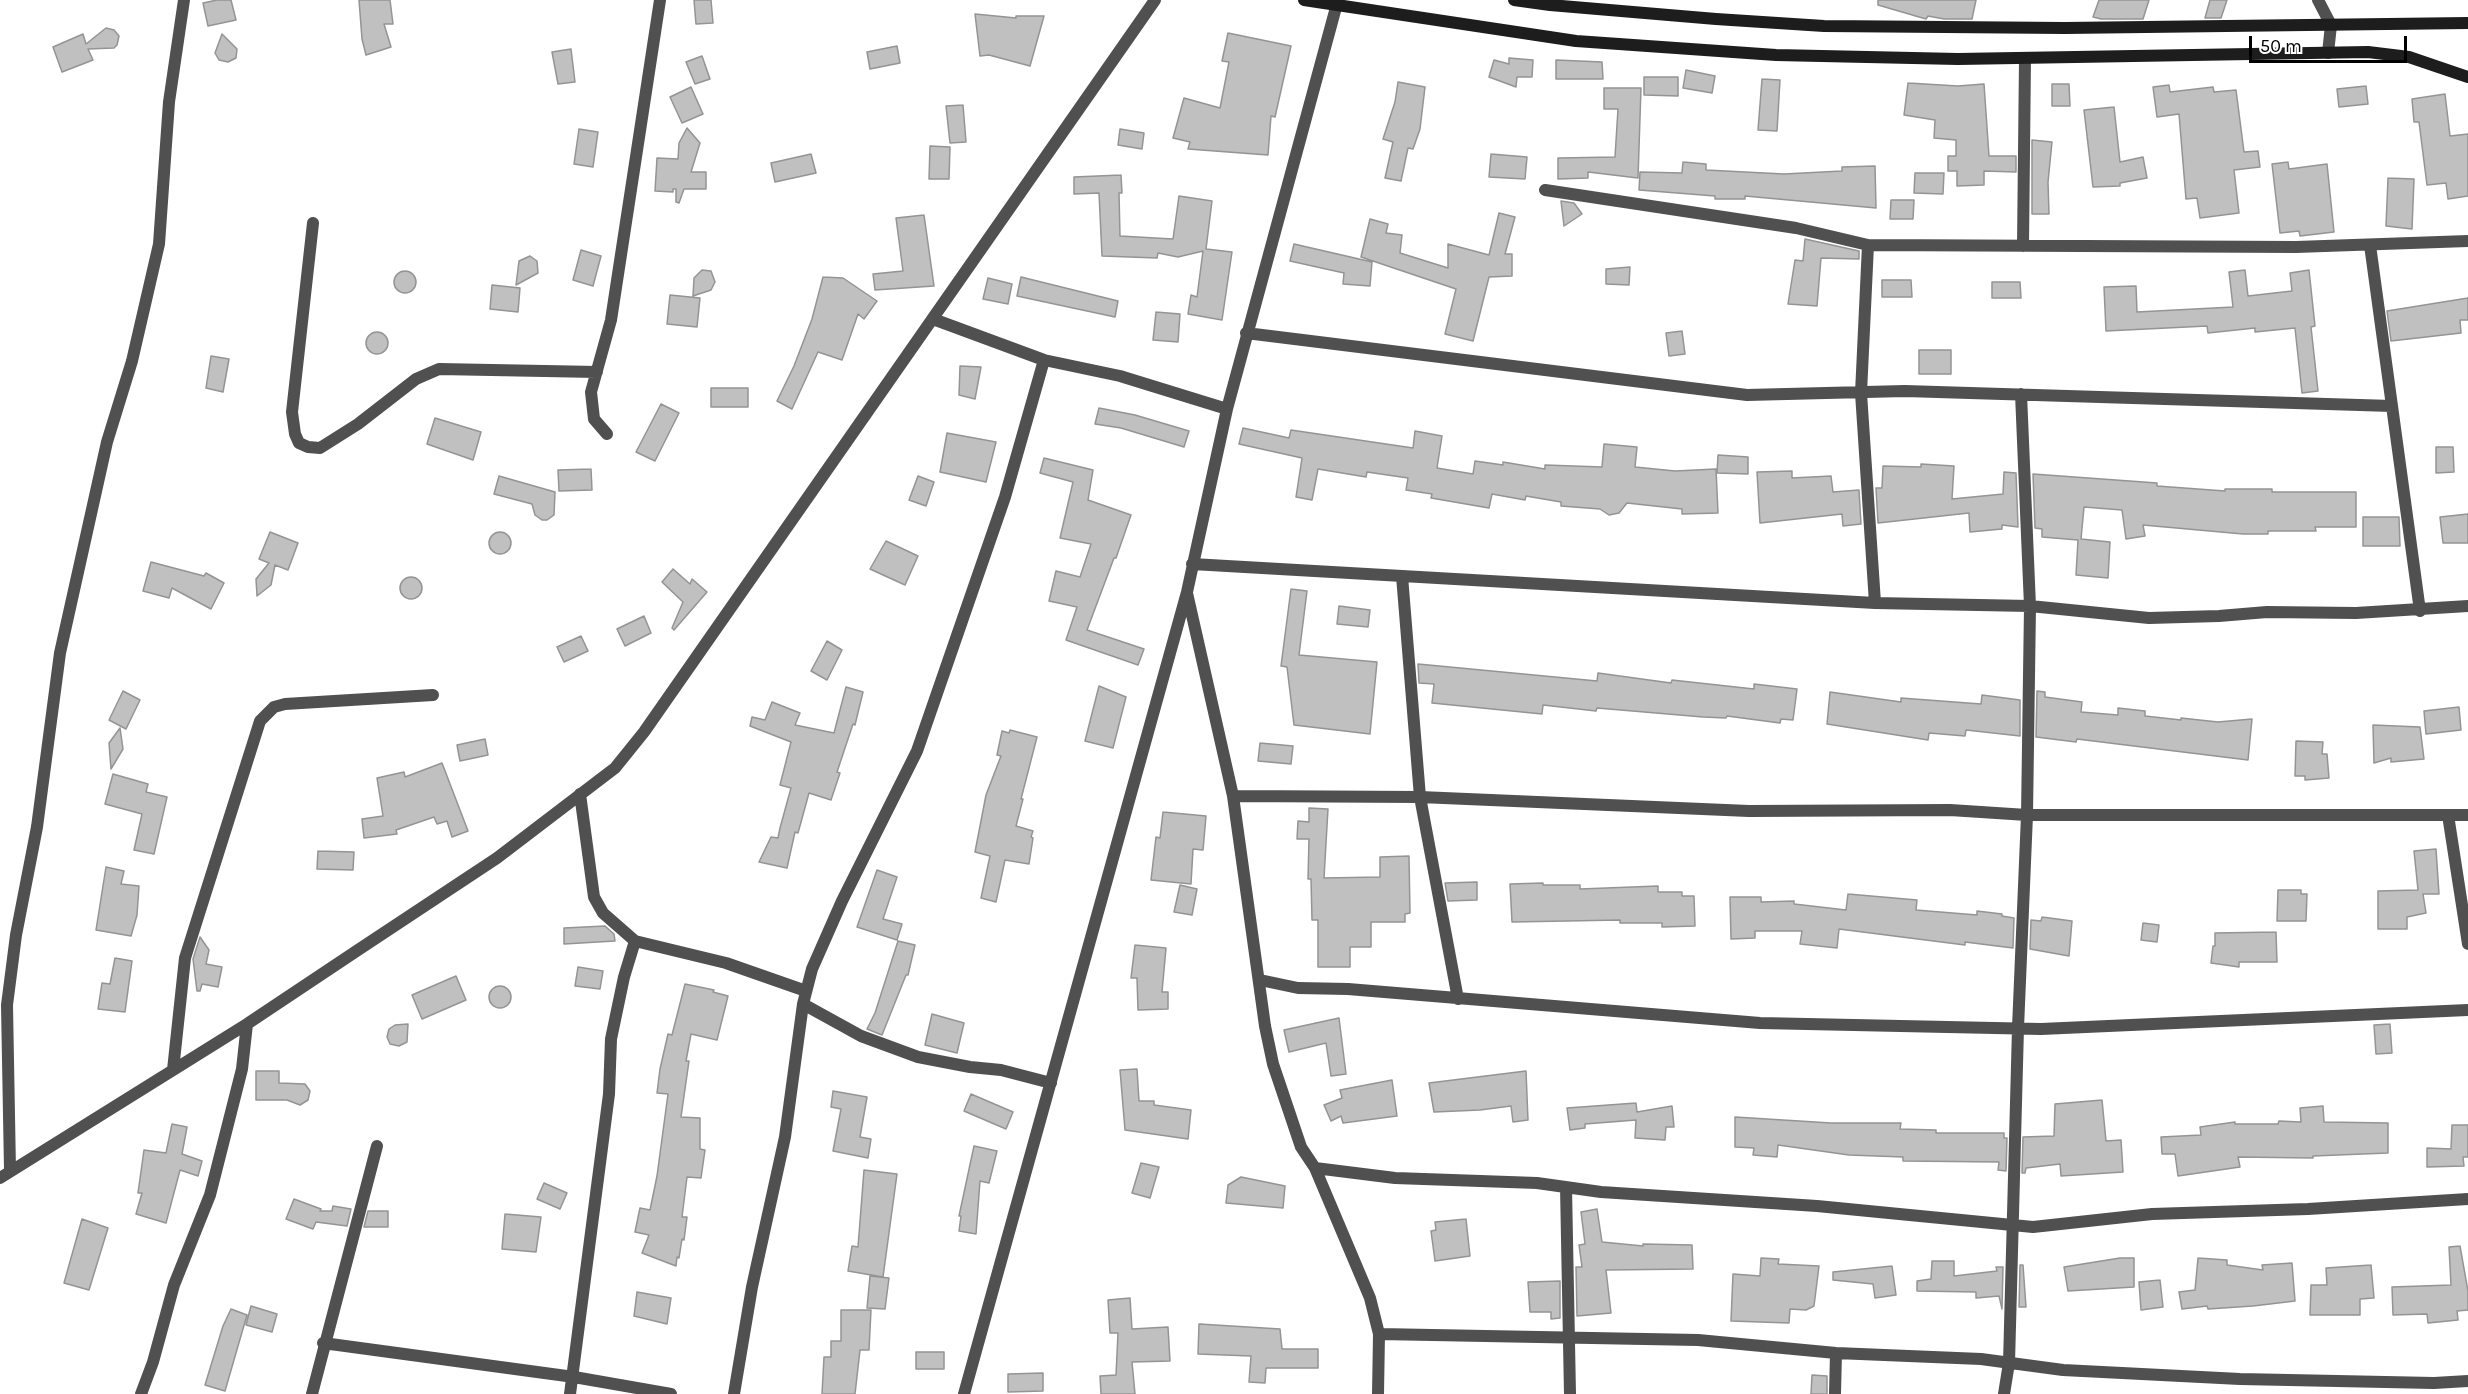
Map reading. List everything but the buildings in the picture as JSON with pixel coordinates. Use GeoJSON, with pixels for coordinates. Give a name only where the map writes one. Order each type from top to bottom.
{"type":"FeatureCollection","features":[{"type":"Feature","properties":{"kind":"main road"},"geometry":{"type":"LineString","coordinates":[[1304,0],[1337,3],[1576,41],[1776,55],[1958,59],[2368,52],[2409,57],[2468,77]]}},
{"type":"Feature","properties":{"kind":"main road"},"geometry":{"type":"LineString","coordinates":[[1514,0],[1716,19],[1824,26],[2076,28],[2468,23]]}},
{"type":"Feature","properties":{"kind":"street"},"geometry":{"type":"LineString","coordinates":[[5,1174],[7,1005],[16,935],[37,826],[60,653],[107,442],[132,361],[159,244],[169,102],[184,0]]}},
{"type":"Feature","properties":{"kind":"street"},"geometry":{"type":"LineString","coordinates":[[607,435],[594,419],[591,392],[611,320],[660,0]]}},
{"type":"Feature","properties":{"kind":"street"},"geometry":{"type":"LineString","coordinates":[[5,1174],[247,1024],[497,858],[615,768],[644,732],[1155,0]]}},
{"type":"Feature","properties":{"kind":"street"},"geometry":{"type":"LineString","coordinates":[[2318,0],[2331,26],[2328,53]]}},
{"type":"Feature","properties":{"kind":"street"},"geometry":{"type":"LineString","coordinates":[[964,1394],[1187,592],[1246,333],[1337,3]]}},
{"type":"Feature","properties":{"kind":"street"},"geometry":{"type":"LineString","coordinates":[[2023,246],[2025,58]]}},
{"type":"Feature","properties":{"kind":"street"},"geometry":{"type":"LineString","coordinates":[[1545,190],[1796,228],[1868,244],[2296,247],[2468,241]]}},
{"type":"Feature","properties":{"kind":"street"},"geometry":{"type":"LineString","coordinates":[[313,223],[292,412],[295,434],[299,443],[308,447],[320,448],[358,424],[416,380],[439,369],[597,372]]}},
{"type":"Feature","properties":{"kind":"street"},"geometry":{"type":"LineString","coordinates":[[1868,244],[1861,393],[1875,603]]}},
{"type":"Feature","properties":{"kind":"street"},"geometry":{"type":"LineString","coordinates":[[2370,245],[2420,611]]}},
{"type":"Feature","properties":{"kind":"street"},"geometry":{"type":"LineString","coordinates":[[933,319],[1044,360],[1120,376],[1227,409]]}},
{"type":"Feature","properties":{"kind":"street"},"geometry":{"type":"LineString","coordinates":[[1246,333],[1747,395],[1905,391],[2392,406]]}},
{"type":"Feature","properties":{"kind":"street"},"geometry":{"type":"LineString","coordinates":[[734,1394],[752,1287],[785,1137],[805,998],[812,969],[842,901],[917,752],[1005,497],[1044,360]]}},
{"type":"Feature","properties":{"kind":"street"},"geometry":{"type":"LineString","coordinates":[[2004,1394],[2009,1363],[2018,1029],[2027,815],[2030,606],[2021,394]]}},
{"type":"Feature","properties":{"kind":"street"},"geometry":{"type":"LineString","coordinates":[[1192,564],[1875,603],[2030,606],[2149,618],[2267,612],[2420,611],[2468,606]]}},
{"type":"Feature","properties":{"kind":"street"},"geometry":{"type":"LineString","coordinates":[[1402,576],[1420,797],[1458,999]]}},
{"type":"Feature","properties":{"kind":"street"},"geometry":{"type":"LineString","coordinates":[[1187,592],[1233,796],[1265,1026],[1274,1064],[1301,1147],[1315,1168],[1370,1298],[1378,1334],[1378,1394]]}},
{"type":"Feature","properties":{"kind":"street"},"geometry":{"type":"LineString","coordinates":[[173,1070],[185,958],[260,721],[274,707],[285,704],[433,695]]}},
{"type":"Feature","properties":{"kind":"street"},"geometry":{"type":"LineString","coordinates":[[580,794],[594,897],[603,913],[634,941],[726,963],[805,998],[861,1036],[918,1057],[1000,1070],[1051,1083]]}},
{"type":"Feature","properties":{"kind":"street"},"geometry":{"type":"LineString","coordinates":[[1233,796],[1420,797],[1738,810],[1950,810],[2027,815],[2468,815]]}},
{"type":"Feature","properties":{"kind":"street"},"geometry":{"type":"LineString","coordinates":[[2448,815],[2468,944]]}},
{"type":"Feature","properties":{"kind":"street"},"geometry":{"type":"LineString","coordinates":[[570,1394],[609,1094],[611,1039],[634,941]]}},
{"type":"Feature","properties":{"kind":"street"},"geometry":{"type":"LineString","coordinates":[[1260,980],[1298,988],[1760,1023],[2018,1029],[2468,1010]]}},
{"type":"Feature","properties":{"kind":"street"},"geometry":{"type":"LineString","coordinates":[[141,1394],[153,1362],[174,1285],[210,1195],[242,1069],[247,1024]]}},
{"type":"Feature","properties":{"kind":"street"},"geometry":{"type":"LineString","coordinates":[[312,1394],[323,1343],[377,1146]]}},
{"type":"Feature","properties":{"kind":"street"},"geometry":{"type":"LineString","coordinates":[[1315,1168],[1395,1178],[1538,1183],[1601,1191],[1817,1206],[2033,1227],[2152,1214],[2308,1209],[2468,1199]]}},
{"type":"Feature","properties":{"kind":"street"},"geometry":{"type":"LineString","coordinates":[[1566,1187],[1570,1394]]}},
{"type":"Feature","properties":{"kind":"street"},"geometry":{"type":"LineString","coordinates":[[1378,1334],[1698,1340],[1836,1353],[1981,1359],[2063,1370],[2228,1378],[2434,1383],[2468,1381]]}},
{"type":"Feature","properties":{"kind":"street"},"geometry":{"type":"LineString","coordinates":[[323,1343],[574,1377],[671,1394]]}},
{"type":"Feature","properties":{"kind":"street"},"geometry":{"type":"LineString","coordinates":[[1835,1394],[1836,1353]]}}]}
